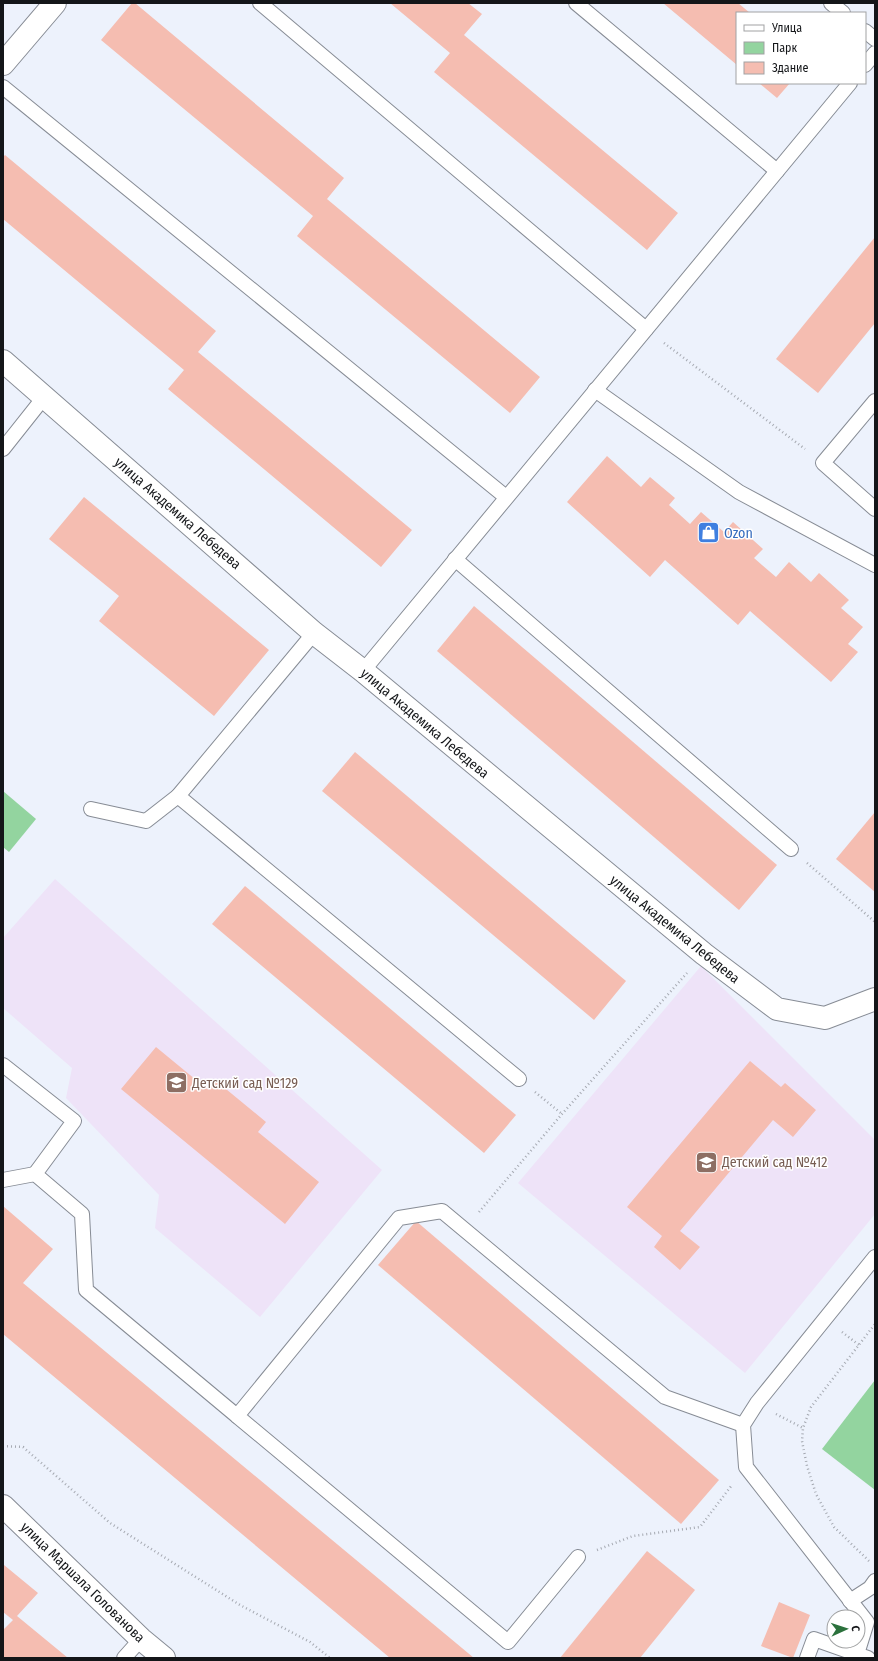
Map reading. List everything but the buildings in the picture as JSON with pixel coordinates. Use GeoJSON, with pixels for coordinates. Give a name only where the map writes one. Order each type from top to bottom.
{"type":"FeatureCollection","features":[{"type":"Feature","properties":{"kind":"street"},"geometry":{"type":"LineString","coordinates":[[3,64],[54,3]]}},
{"type":"Feature","properties":{"kind":"street","name":"улица Академика Лебедева"},"geometry":{"type":"LineString","coordinates":[[3,361],[45,396],[314,633],[363,671],[704,954],[777,1010],[825,1018],[875,999]]}},
{"type":"Feature","properties":{"kind":"street","name":"улица Маршала Голованова"},"geometry":{"type":"LineString","coordinates":[[3,1506],[141,1639],[164,1658]]}},
{"type":"Feature","properties":{"kind":"lane"},"geometry":{"type":"LineString","coordinates":[[260,3],[646,329]]}},
{"type":"Feature","properties":{"kind":"lane"},"geometry":{"type":"LineString","coordinates":[[576,3],[777,171]]}},
{"type":"Feature","properties":{"kind":"lane"},"geometry":{"type":"LineString","coordinates":[[831,3],[842,12]]}},
{"type":"Feature","properties":{"kind":"lane"},"geometry":{"type":"LineString","coordinates":[[866,32],[875,39]]}},
{"type":"Feature","properties":{"kind":"lane"},"geometry":{"type":"LineString","coordinates":[[866,64],[875,53]]}},
{"type":"Feature","properties":{"kind":"lane"},"geometry":{"type":"LineString","coordinates":[[363,671],[849,84]]}},
{"type":"Feature","properties":{"kind":"lane"},"geometry":{"type":"LineString","coordinates":[[3,87],[506,497]]}},
{"type":"Feature","properties":{"kind":"lane"},"geometry":{"type":"LineString","coordinates":[[595,390],[739,492],[875,565]]}},
{"type":"Feature","properties":{"kind":"lane"},"geometry":{"type":"LineString","coordinates":[[3,449],[45,396]]}},
{"type":"Feature","properties":{"kind":"lane"},"geometry":{"type":"LineString","coordinates":[[875,401],[823,463],[875,509]]}},
{"type":"Feature","properties":{"kind":"lane"},"geometry":{"type":"LineString","coordinates":[[455,559],[791,849]]}},
{"type":"Feature","properties":{"kind":"lane"},"geometry":{"type":"LineString","coordinates":[[91,809],[146,821],[178,796],[314,633]]}},
{"type":"Feature","properties":{"kind":"lane"},"geometry":{"type":"LineString","coordinates":[[178,796],[519,1079]]}},
{"type":"Feature","properties":{"kind":"lane"},"geometry":{"type":"LineString","coordinates":[[3,1065],[74,1121],[35,1174],[3,1180]]}},
{"type":"Feature","properties":{"kind":"lane"},"geometry":{"type":"LineString","coordinates":[[35,1174],[82,1214],[86,1290],[508,1642],[578,1557]]}},
{"type":"Feature","properties":{"kind":"lane"},"geometry":{"type":"LineString","coordinates":[[237,1416],[400,1218],[442,1211],[665,1398],[743,1425]]}},
{"type":"Feature","properties":{"kind":"lane"},"geometry":{"type":"LineString","coordinates":[[807,1658],[814,1639],[862,1656],[867,1622],[746,1466],[743,1425],[757,1403],[875,1257]]}},
{"type":"Feature","properties":{"kind":"lane"},"geometry":{"type":"LineString","coordinates":[[850,1601],[870,1588],[875,1581]]}},
{"type":"Feature","properties":{"kind":"lane"},"geometry":{"type":"LineString","coordinates":[[124,1658],[141,1639]]}},
{"type":"Feature","properties":{"kind":"path"},"geometry":{"type":"LineString","coordinates":[[646,329],[823,463]]}},
{"type":"Feature","properties":{"kind":"path"},"geometry":{"type":"LineString","coordinates":[[791,849],[875,922]]}},
{"type":"Feature","properties":{"kind":"path"},"geometry":{"type":"LineString","coordinates":[[464,1230],[562,1114],[704,954]]}},
{"type":"Feature","properties":{"kind":"path"},"geometry":{"type":"LineString","coordinates":[[519,1079],[562,1114]]}},
{"type":"Feature","properties":{"kind":"path"},"geometry":{"type":"LineString","coordinates":[[875,1324],[811,1407],[803,1428],[802,1441],[807,1466],[816,1494],[834,1527],[868,1561],[875,1565]]}},
{"type":"Feature","properties":{"kind":"path"},"geometry":{"type":"LineString","coordinates":[[757,1403],[803,1428]]}},
{"type":"Feature","properties":{"kind":"path"},"geometry":{"type":"LineString","coordinates":[[3,1446],[23,1447],[110,1523],[240,1605],[310,1642],[330,1658]]}},
{"type":"Feature","properties":{"kind":"path"},"geometry":{"type":"LineString","coordinates":[[578,1557],[633,1536],[700,1527],[746,1466]]}},
{"type":"Feature","properties":{"kind":"shaded area","name":"Детский сад №129"},"geometry":{"type":"Polygon","coordinates":[[[55,879],[382,1170],[260,1317],[155,1228],[159,1195],[66,1098],[72,1068],[3,1008],[3,938],[55,879]]]}},
{"type":"Feature","properties":{"kind":"shaded area","name":"Детский сад №412"},"geometry":{"type":"Polygon","coordinates":[[[701,966],[875,1140],[875,1214],[745,1373],[518,1183],[701,966]]]}},
{"type":"Feature","properties":{"kind":"green space"},"geometry":{"type":"Polygon","coordinates":[[[3,791],[36,819],[9,852],[3,847],[3,791]]]}},
{"type":"Feature","properties":{"kind":"green space"},"geometry":{"type":"Polygon","coordinates":[[[875,1380],[875,1490],[822,1449],[875,1380]]]}},
{"type":"Feature","properties":{"kind":"place","name":"Ozon"},"geometry":{"type":"Point","coordinates":[708,533]}},
{"type":"Feature","properties":{"kind":"place","name":"Детский сад №129"},"geometry":{"type":"Point","coordinates":[177,1083]}},
{"type":"Feature","properties":{"kind":"place","name":"Детский сад №412"},"geometry":{"type":"Point","coordinates":[706,1162]}}]}
